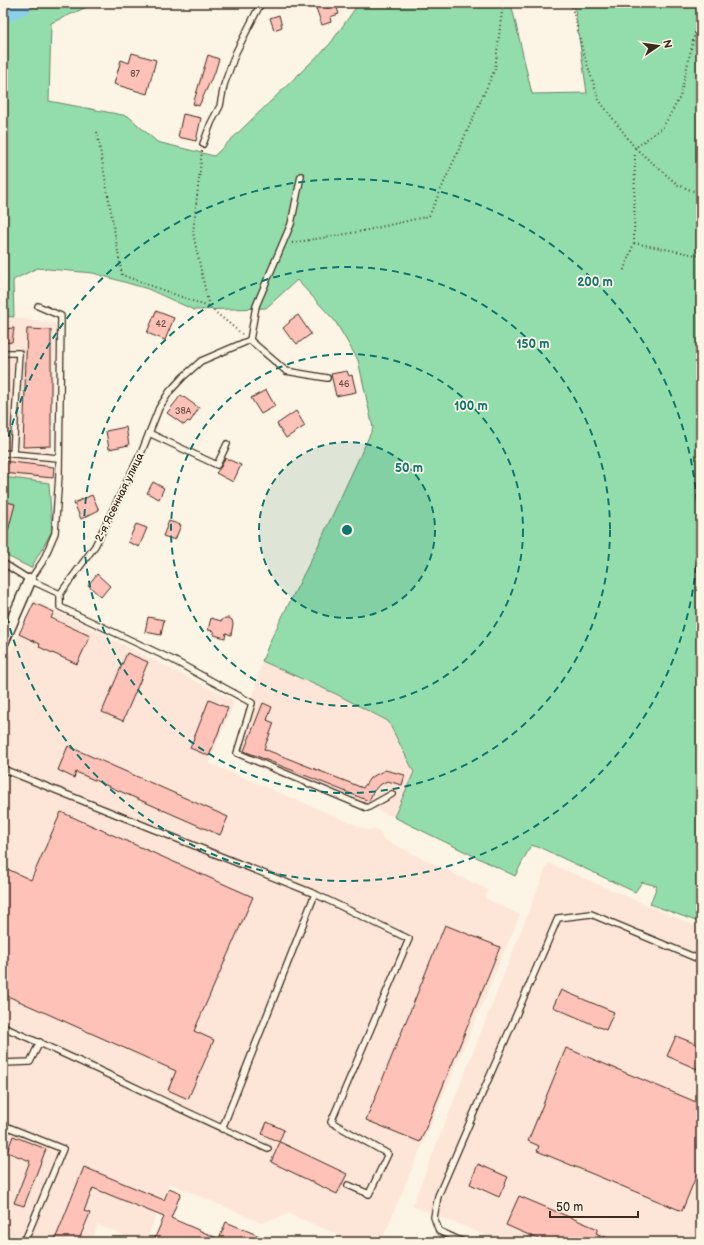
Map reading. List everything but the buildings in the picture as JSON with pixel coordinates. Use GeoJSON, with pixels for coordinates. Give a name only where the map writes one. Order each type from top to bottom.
{"type":"FeatureCollection","features":[{"type":"Feature","properties":{"kind":"street"},"geometry":{"type":"LineString","coordinates":[[3,642],[30,580]]}},
{"type":"Feature","properties":{"kind":"lane"},"geometry":{"type":"LineString","coordinates":[[203,144],[211,123],[220,106],[224,85],[236,52],[261,3]]}},
{"type":"Feature","properties":{"kind":"lane"},"geometry":{"type":"LineString","coordinates":[[301,176],[291,224],[256,306],[250,340],[286,371],[327,378]]}},
{"type":"Feature","properties":{"kind":"lane"},"geometry":{"type":"LineString","coordinates":[[30,580],[43,561],[55,533],[59,475],[58,458],[61,316],[38,306]]}},
{"type":"Feature","properties":{"kind":"lane","name":"2-я Ясенная улица"},"geometry":{"type":"LineString","coordinates":[[60,594],[95,546],[142,451],[159,408],[170,391],[201,361],[250,340]]}},
{"type":"Feature","properties":{"kind":"lane"},"geometry":{"type":"LineString","coordinates":[[3,353],[20,353],[13,454]]}},
{"type":"Feature","properties":{"kind":"lane"},"geometry":{"type":"LineString","coordinates":[[148,433],[217,465],[227,444]]}},
{"type":"Feature","properties":{"kind":"lane"},"geometry":{"type":"LineString","coordinates":[[3,453],[58,458]]}},
{"type":"Feature","properties":{"kind":"lane"},"geometry":{"type":"LineString","coordinates":[[3,563],[30,580],[60,594],[60,607],[173,660],[252,703],[237,754],[367,808],[392,794]]}},
{"type":"Feature","properties":{"kind":"lane"},"geometry":{"type":"LineString","coordinates":[[3,769],[315,894],[409,939],[331,1122],[388,1154],[369,1194],[348,1185]]}},
{"type":"Feature","properties":{"kind":"lane"},"geometry":{"type":"LineString","coordinates":[[222,1129],[315,894]]}},
{"type":"Feature","properties":{"kind":"lane"},"geometry":{"type":"LineString","coordinates":[[463,1242],[439,1230],[434,1217],[438,1196],[558,918],[591,914],[701,960]]}},
{"type":"Feature","properties":{"kind":"lane"},"geometry":{"type":"LineString","coordinates":[[3,1027],[40,1042],[222,1129],[268,1149]]}},
{"type":"Feature","properties":{"kind":"lane"},"geometry":{"type":"LineString","coordinates":[[3,1063],[30,1062],[40,1042]]}},
{"type":"Feature","properties":{"kind":"lane"},"geometry":{"type":"LineString","coordinates":[[3,1125],[63,1149],[26,1238],[19,1242]]}},
{"type":"Feature","properties":{"kind":"path"},"geometry":{"type":"LineString","coordinates":[[282,244],[364,231],[429,216],[495,69],[503,3]]}},
{"type":"Feature","properties":{"kind":"path"},"geometry":{"type":"LineString","coordinates":[[571,3],[583,52],[599,100],[634,148],[678,185],[701,194]]}},
{"type":"Feature","properties":{"kind":"path"},"geometry":{"type":"LineString","coordinates":[[634,148],[663,127],[680,97],[695,33],[701,27]]}},
{"type":"Feature","properties":{"kind":"path"},"geometry":{"type":"LineString","coordinates":[[97,132],[122,274],[209,307],[250,340]]}},
{"type":"Feature","properties":{"kind":"path"},"geometry":{"type":"LineString","coordinates":[[203,144],[193,233],[209,307]]}},
{"type":"Feature","properties":{"kind":"path"},"geometry":{"type":"LineString","coordinates":[[623,272],[634,243],[634,148]]}},
{"type":"Feature","properties":{"kind":"path"},"geometry":{"type":"LineString","coordinates":[[634,243],[701,256]]}},
{"type":"Feature","properties":{"kind":"shaded area"},"geometry":{"type":"Polygon","coordinates":[[[3,316],[56,324],[49,483],[3,477],[3,316]]]}},
{"type":"Feature","properties":{"kind":"shaded area"},"geometry":{"type":"Polygon","coordinates":[[[34,600],[235,701],[209,763],[368,830],[374,829],[380,831],[383,839],[488,890],[485,898],[520,915],[381,1242],[356,1242],[289,1214],[262,1223],[169,1183],[146,1242],[140,1242],[98,1225],[91,1242],[3,1242],[3,668],[34,600]]]}},
{"type":"Feature","properties":{"kind":"shaded area"},"geometry":{"type":"Polygon","coordinates":[[[262,661],[336,694],[388,721],[414,772],[394,817],[237,754],[262,661]]]}},
{"type":"Feature","properties":{"kind":"shaded area"},"geometry":{"type":"Polygon","coordinates":[[[548,863],[701,928],[701,1242],[503,1242],[412,1206],[548,863]]]}},
{"type":"Feature","properties":{"kind":"green space"},"geometry":{"type":"Polygon","coordinates":[[[3,3],[96,3],[51,23],[49,101],[128,116],[157,142],[214,156],[330,44],[359,3],[511,3],[532,94],[587,93],[574,3],[701,3],[701,923],[650,904],[657,886],[642,882],[635,892],[541,848],[531,845],[515,876],[394,817],[414,772],[388,721],[336,694],[262,661],[271,639],[319,544],[373,428],[358,360],[335,321],[297,280],[266,308],[194,310],[148,289],[93,273],[37,268],[13,280],[14,317],[3,316],[3,3]]]}},
{"type":"Feature","properties":{"kind":"green space"},"geometry":{"type":"Polygon","coordinates":[[[3,477],[49,483],[52,531],[31,568],[3,554],[3,477]]]}},
{"type":"Feature","properties":{"kind":"waterway"},"geometry":{"type":"LineString","coordinates":[[3,13],[23,3]]}}]}
